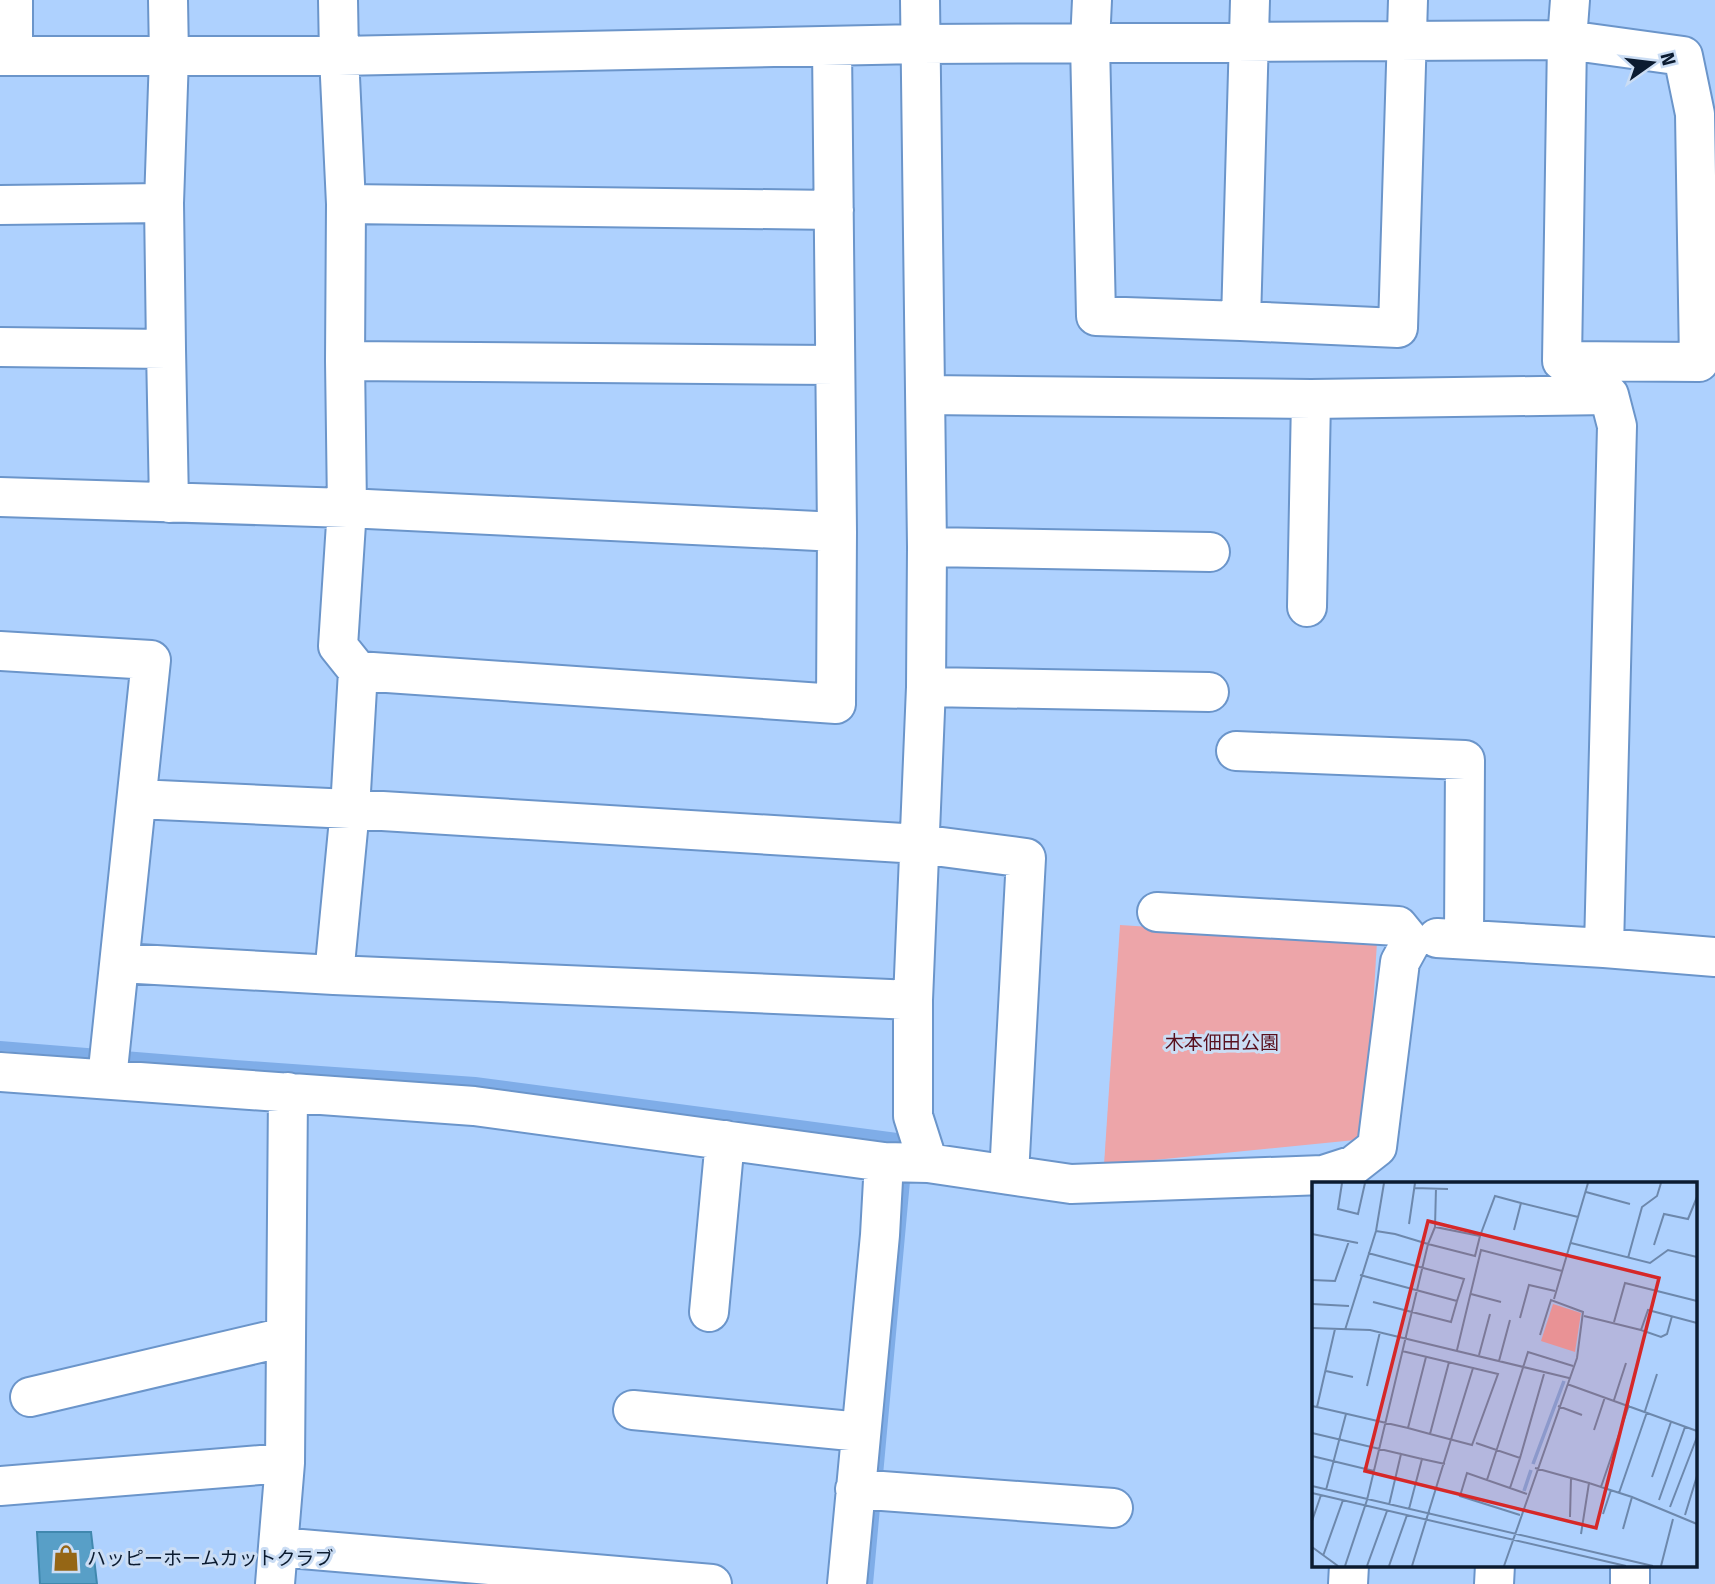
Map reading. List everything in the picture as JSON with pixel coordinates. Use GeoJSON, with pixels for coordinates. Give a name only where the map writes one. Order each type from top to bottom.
{"type":"FeatureCollection","features":[{"type":"Feature","properties":{"kind":"street"},"geometry":{"type":"LineString","coordinates":[[13,0],[7,56],[339,56],[920,44],[1567,40],[1699,54],[1695,114],[1707,374],[1562,361],[1567,40],[1570,0]]}},
{"type":"Feature","properties":{"kind":"street"},"geometry":{"type":"LineString","coordinates":[[168,0],[169,56],[164,203],[169,503]]}},
{"type":"Feature","properties":{"kind":"street"},"geometry":{"type":"LineString","coordinates":[[334,975],[350,809],[358,671],[338,646],[347,508],[346,204],[338,0]]}},
{"type":"Feature","properties":{"kind":"street"},"geometry":{"type":"LineString","coordinates":[[847,1584],[876,1491],[861,1432],[880,1235],[906,1163],[913,1116],[913,1000],[926,687],[927,547],[920,0]]}},
{"type":"Feature","properties":{"kind":"street"},"geometry":{"type":"LineString","coordinates":[[1092,0],[1090,43],[1096,316],[1398,328],[1408,0]]}},
{"type":"Feature","properties":{"kind":"street"},"geometry":{"type":"LineString","coordinates":[[1241,321],[1250,0]]}},
{"type":"Feature","properties":{"kind":"street"},"geometry":{"type":"LineString","coordinates":[[358,671],[836,704],[832,46]]}},
{"type":"Feature","properties":{"kind":"street"},"geometry":{"type":"LineString","coordinates":[[0,205],[164,203]]}},
{"type":"Feature","properties":{"kind":"street"},"geometry":{"type":"LineString","coordinates":[[346,204],[834,209]]}},
{"type":"Feature","properties":{"kind":"street"},"geometry":{"type":"LineString","coordinates":[[0,347],[166,349]]}},
{"type":"Feature","properties":{"kind":"street"},"geometry":{"type":"LineString","coordinates":[[345,361],[835,365]]}},
{"type":"Feature","properties":{"kind":"street"},"geometry":{"type":"LineString","coordinates":[[926,395],[1311,399],[1609,395],[1617,426],[1604,948]]}},
{"type":"Feature","properties":{"kind":"street"},"geometry":{"type":"LineString","coordinates":[[1307,607],[1311,399]]}},
{"type":"Feature","properties":{"kind":"street"},"geometry":{"type":"LineString","coordinates":[[0,497],[347,508],[837,532]]}},
{"type":"Feature","properties":{"kind":"street"},"geometry":{"type":"LineString","coordinates":[[927,547],[1210,552]]}},
{"type":"Feature","properties":{"kind":"street"},"geometry":{"type":"LineString","coordinates":[[0,651],[151,660],[108,1073]]}},
{"type":"Feature","properties":{"kind":"street"},"geometry":{"type":"LineString","coordinates":[[926,687],[1209,692]]}},
{"type":"Feature","properties":{"kind":"street"},"geometry":{"type":"LineString","coordinates":[[1236,751],[1465,760],[1464,939]]}},
{"type":"Feature","properties":{"kind":"street"},"geometry":{"type":"LineString","coordinates":[[136,799],[350,809],[919,844],[1026,858],[1009,1174]]}},
{"type":"Feature","properties":{"kind":"street"},"geometry":{"type":"LineString","coordinates":[[1157,912],[1398,926],[1411,942]]}},
{"type":"Feature","properties":{"kind":"street"},"geometry":{"type":"LineString","coordinates":[[0,1072],[108,1073],[288,1092],[474,1106],[1071,1184],[1354,1174],[1377,1147],[1400,962],[1411,942],[1427,938],[1464,939],[1715,957]]}},
{"type":"Feature","properties":{"kind":"street"},"geometry":{"type":"LineString","coordinates":[[120,963],[913,1000]]}},
{"type":"Feature","properties":{"kind":"street"},"geometry":{"type":"LineString","coordinates":[[288,1092],[285,1463],[276,1566],[712,1584]]}},
{"type":"Feature","properties":{"kind":"street"},"geometry":{"type":"LineString","coordinates":[[709,1312],[725,1140]]}},
{"type":"Feature","properties":{"kind":"street"},"geometry":{"type":"LineString","coordinates":[[30,1397],[285,1337]]}},
{"type":"Feature","properties":{"kind":"street"},"geometry":{"type":"LineString","coordinates":[[633,1410],[861,1432]]}},
{"type":"Feature","properties":{"kind":"street"},"geometry":{"type":"LineString","coordinates":[[0,1486],[285,1463]]}},
{"type":"Feature","properties":{"kind":"street"},"geometry":{"type":"LineString","coordinates":[[876,1491],[1113,1508]]}},
{"type":"Feature","properties":{"kind":"street"},"geometry":{"type":"LineString","coordinates":[[1348,1584],[1349,1566]]}},
{"type":"Feature","properties":{"kind":"street"},"geometry":{"type":"LineString","coordinates":[[1494,1566],[1494,1584]]}},
{"type":"Feature","properties":{"kind":"street"},"geometry":{"type":"LineString","coordinates":[[1630,1566],[1630,1584]]}},
{"type":"Feature","properties":{"kind":"green space","name":"木本佃田公園"},"geometry":{"type":"Polygon","coordinates":[[[1120,925],[1377,942],[1365,1139],[1104,1165],[1120,925]]]}},
{"type":"Feature","properties":{"kind":"building","name":"ハッピーホームカットクラブ"},"geometry":{"type":"Polygon","coordinates":[[[37,1532],[91,1532],[97,1584],[40,1584],[37,1532]]]}},
{"type":"Feature","properties":{"kind":"waterway"},"geometry":{"type":"LineString","coordinates":[[0,1046],[475,1082],[897,1138],[905,1181],[868,1584]]}},
{"type":"Feature","properties":{"kind":"place","name":"ハッピーホームカットクラブ"},"geometry":{"type":"Point","coordinates":[66,1558]}}]}
